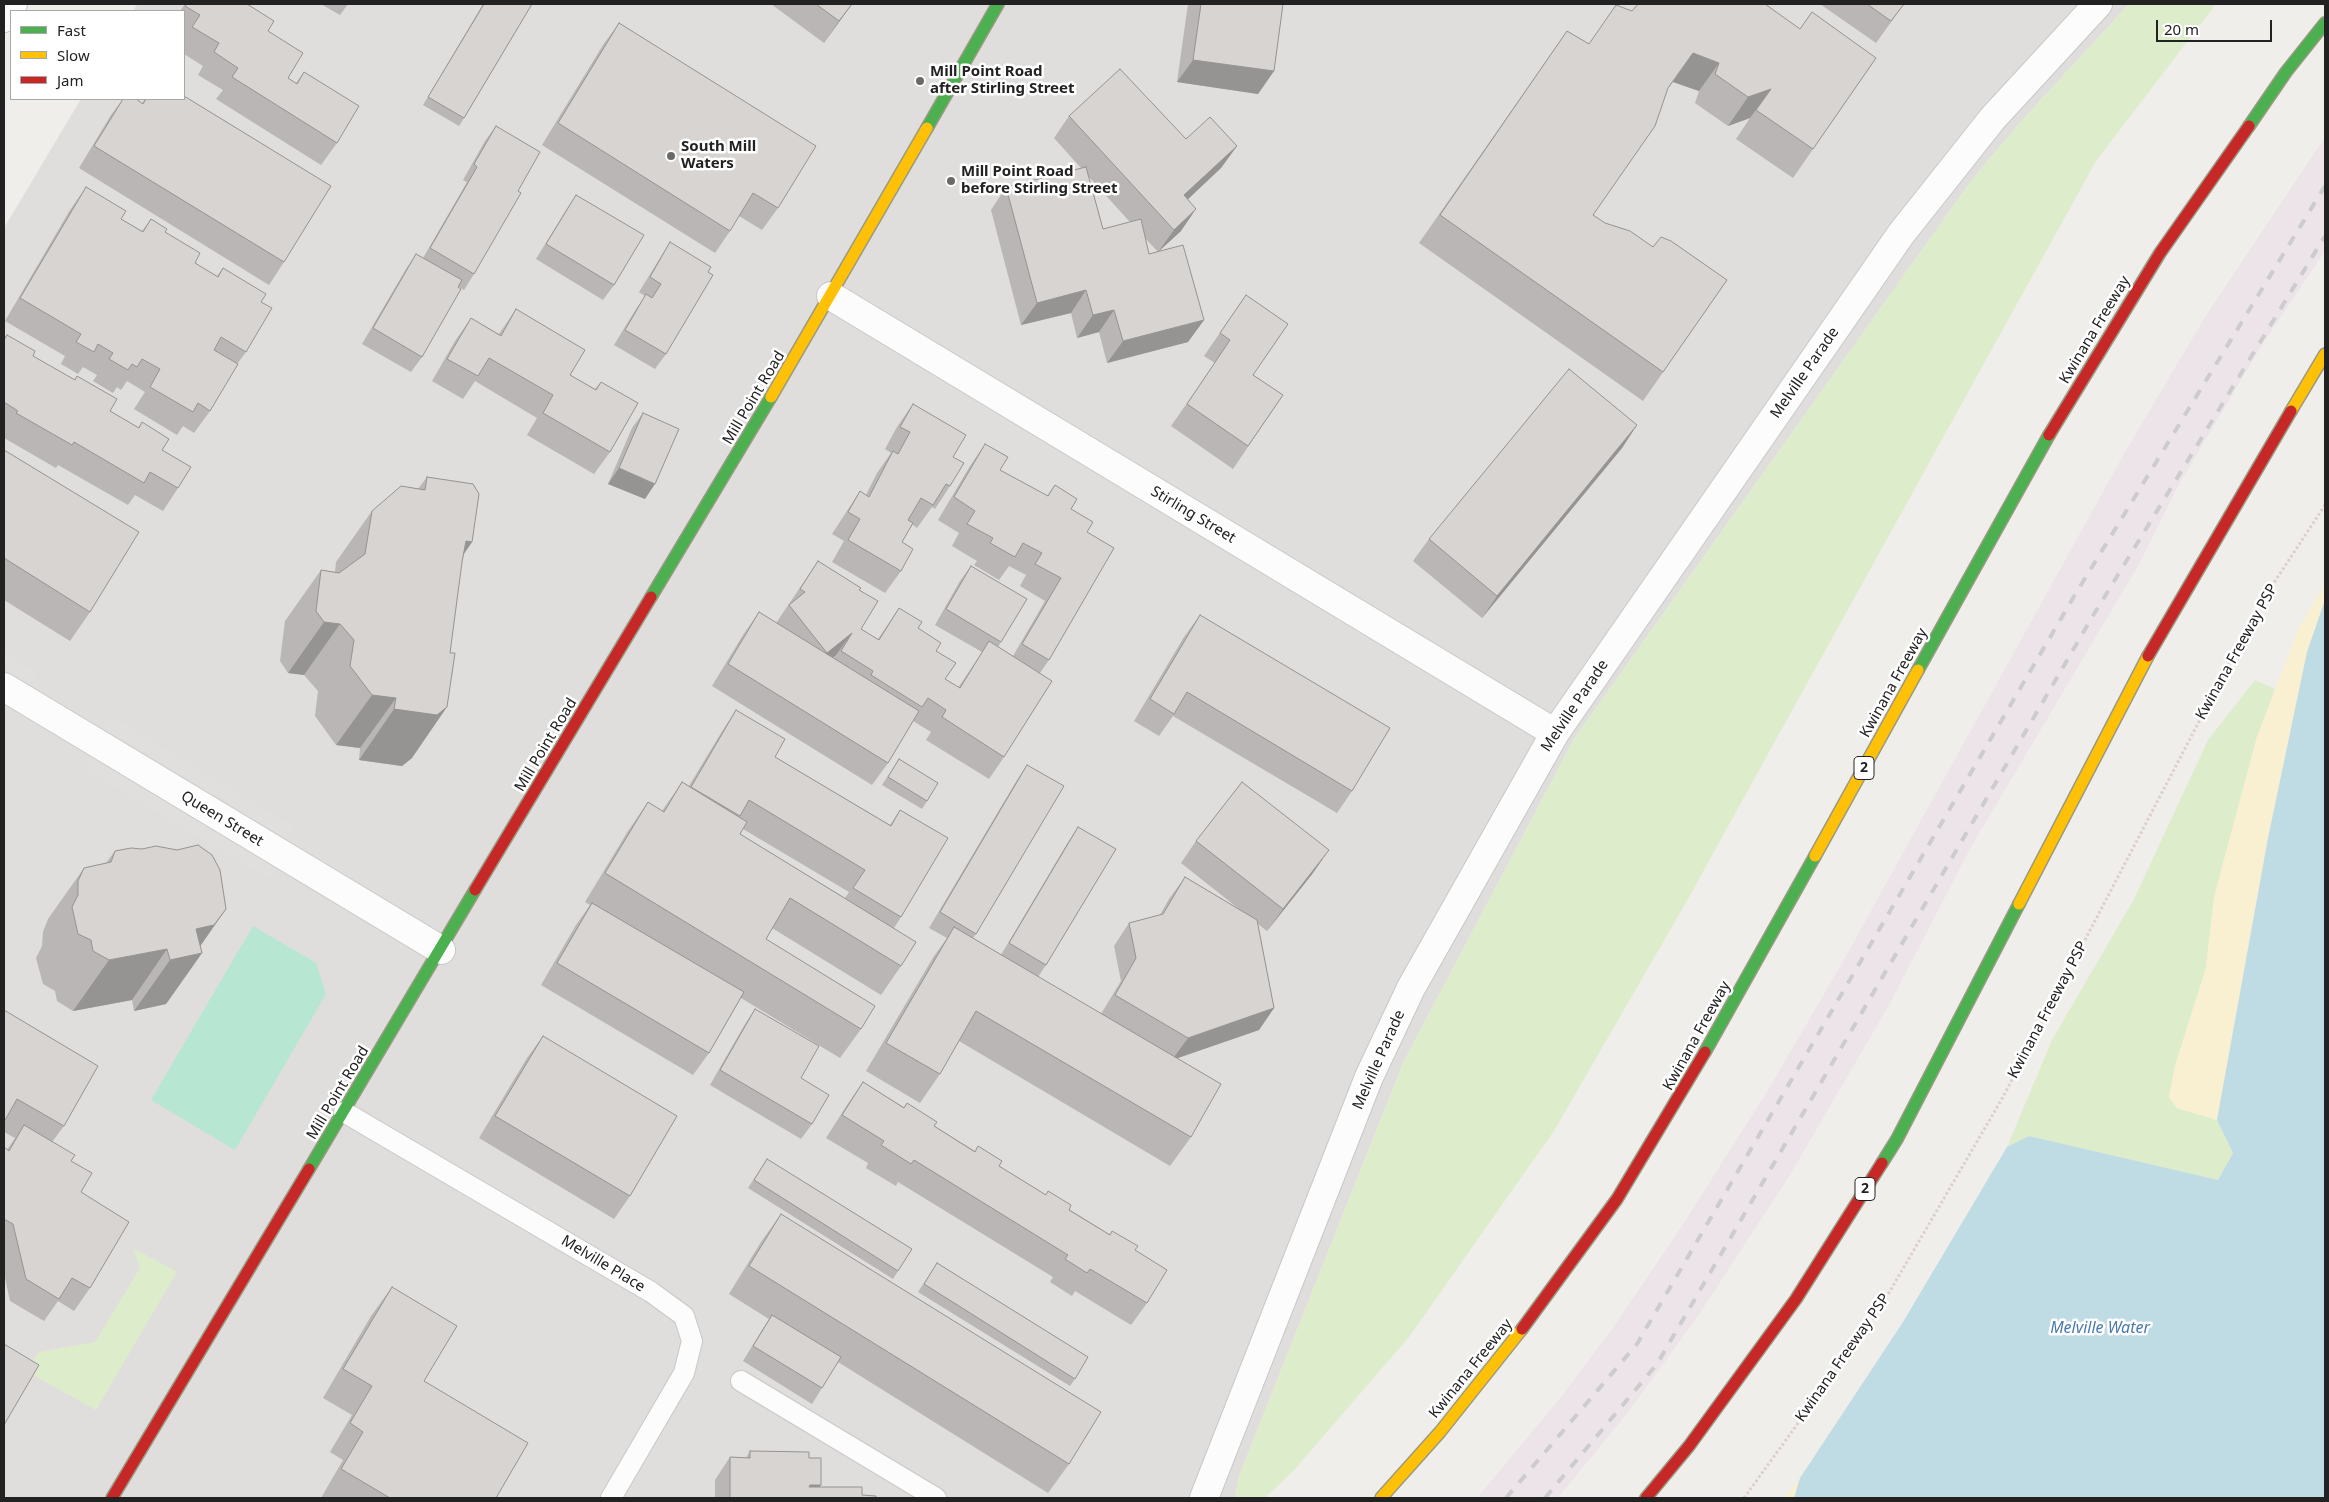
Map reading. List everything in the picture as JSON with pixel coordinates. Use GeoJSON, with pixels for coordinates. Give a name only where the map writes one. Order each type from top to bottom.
{"type":"FeatureCollection","features":[{"type":"Feature","properties":{"kind":"main road","name":"Mill Point Road"},"geometry":{"type":"LineString","coordinates":[[112,1498],[832,296],[998,4]]}},
{"type":"Feature","properties":{"kind":"main road","name":"Kwinana Freeway"},"geometry":{"type":"LineString","coordinates":[[1380,1498],[1440,1432],[1540,1307],[1616,1199],[1683,1092],[2051,432],[2160,253],[2286,72],[2325,23]]}},
{"type":"Feature","properties":{"kind":"main road","name":"2"},"geometry":{"type":"LineString","coordinates":[[1646,1498],[1689,1446],[1796,1299],[1896,1139],[2152,647],[2324,357]]}},
{"type":"Feature","properties":{"kind":"street"},"geometry":{"type":"LineString","coordinates":[[4,18],[13,4]]}},
{"type":"Feature","properties":{"kind":"street","name":"Melville Parade"},"geometry":{"type":"LineString","coordinates":[[1204,1498],[1373,1068],[1411,988],[1555,733],[1901,234],[1993,118],[2098,4]]}},
{"type":"Feature","properties":{"kind":"street","name":"Stirling Street"},"geometry":{"type":"LineString","coordinates":[[832,296],[1555,733]]}},
{"type":"Feature","properties":{"kind":"street","name":"Queen Street"},"geometry":{"type":"LineString","coordinates":[[4,687],[441,950]]}},
{"type":"Feature","properties":{"kind":"lane","name":"Melville Place"},"geometry":{"type":"LineString","coordinates":[[344,1112],[651,1292],[684,1316],[692,1341],[684,1373],[611,1498]]}},
{"type":"Feature","properties":{"kind":"lane"},"geometry":{"type":"LineString","coordinates":[[741,1381],[936,1498]]}},
{"type":"Feature","properties":{"kind":"path","name":"Kwinana Freeway PSP"},"geometry":{"type":"LineString","coordinates":[[1744,1498],[1876,1315],[2003,1097],[2262,601],[2325,505]]}},
{"type":"Feature","properties":{"kind":"shaded area"},"geometry":{"type":"Polygon","coordinates":[[[137,4],[2129,4],[2017,126],[1971,181],[1574,739],[1404,1061],[1239,1476],[1235,1498],[4,1498],[4,228],[80,100],[185,100],[185,10],[134,10],[137,4]]]}},
{"type":"Feature","properties":{"kind":"shaded area"},"geometry":{"type":"Polygon","coordinates":[[[2325,137],[2325,251],[2260,348],[2177,488],[2138,566],[1971,847],[1889,1005],[1790,1175],[1698,1316],[1629,1411],[1558,1498],[1477,1498],[1561,1397],[1614,1326],[1680,1229],[1768,1090],[1842,963],[2125,452],[2205,317],[2325,137]]]}},
{"type":"Feature","properties":{"kind":"shaded area"},"geometry":{"type":"Polygon","coordinates":[[[4,653],[37,673],[30,685],[4,669],[4,653]]]}},
{"type":"Feature","properties":{"kind":"shaded area"},"geometry":{"type":"Polygon","coordinates":[[[110,715],[295,827],[288,839],[103,727],[110,715]]]}},
{"type":"Feature","properties":{"kind":"shaded area"},"geometry":{"type":"Polygon","coordinates":[[[90,757],[276,868],[269,879],[83,768],[90,757]]]}},
{"type":"Feature","properties":{"kind":"green space"},"geometry":{"type":"Polygon","coordinates":[[[2129,4],[2216,4],[2096,161],[1684,906],[1554,1131],[1409,1337],[1295,1469],[1265,1498],[1235,1498],[1239,1476],[1404,1061],[1574,739],[1971,181],[2017,126],[2129,4]]]}},
{"type":"Feature","properties":{"kind":"green space"},"geometry":{"type":"Polygon","coordinates":[[[2255,680],[2275,689],[2257,737],[2214,897],[2206,968],[2175,1066],[2169,1097],[2177,1108],[2217,1120],[2233,1153],[2218,1180],[2029,1136],[2007,1147],[2052,1040],[2134,899],[2208,740],[2255,680]]]}},
{"type":"Feature","properties":{"kind":"green space"},"geometry":{"type":"Polygon","coordinates":[[[253,926],[316,963],[326,994],[235,1150],[151,1100],[253,926]]]}},
{"type":"Feature","properties":{"kind":"green space"},"geometry":{"type":"Polygon","coordinates":[[[133,1248],[177,1272],[96,1410],[26,1371],[39,1352],[95,1342],[140,1268],[133,1248]]]}},
{"type":"Feature","properties":{"kind":"sand"},"geometry":{"type":"Polygon","coordinates":[[[2325,585],[2325,600],[2307,652],[2268,838],[2217,1120],[2177,1108],[2169,1097],[2175,1066],[2206,968],[2214,897],[2257,737],[2299,628],[2325,585]]]}},
{"type":"Feature","properties":{"kind":"sand"},"geometry":{"type":"Polygon","coordinates":[[[1800,1478],[1794,1498],[1784,1498],[1800,1478]]]}},
{"type":"Feature","properties":{"kind":"water","name":"Melville Water"},"geometry":{"type":"Polygon","coordinates":[[[2325,600],[2325,1498],[1794,1498],[1800,1478],[1903,1322],[2007,1147],[2029,1136],[2218,1180],[2233,1153],[2217,1120],[2268,838],[2307,652],[2325,600]]]}},
{"type":"Feature","properties":{"kind":"building"},"geometry":{"type":"Polygon","coordinates":[[[187,4],[247,4],[274,21],[268,31],[303,53],[288,78],[297,84],[304,72],[359,106],[337,143],[232,77],[238,68],[214,52],[219,43],[192,27],[200,15],[185,6],[187,4]]]}},
{"type":"Feature","properties":{"kind":"building"},"geometry":{"type":"Polygon","coordinates":[[[484,4],[532,4],[464,118],[428,97],[484,4]]]}},
{"type":"Feature","properties":{"kind":"building"},"geometry":{"type":"Polygon","coordinates":[[[816,4],[852,4],[839,21],[816,4]]]}},
{"type":"Feature","properties":{"kind":"building"},"geometry":{"type":"Polygon","coordinates":[[[1201,4],[1283,4],[1274,71],[1193,60],[1201,4]]]}},
{"type":"Feature","properties":{"kind":"building"},"geometry":{"type":"Polygon","coordinates":[[[1638,4],[1765,4],[1800,29],[1812,12],[1876,58],[1813,149],[1756,110],[1771,89],[1748,97],[1715,74],[1719,63],[1693,53],[1668,88],[1655,126],[1593,215],[1605,223],[1630,231],[1653,247],[1661,237],[1671,241],[1727,280],[1663,372],[1440,215],[1567,31],[1589,44],[1616,5],[1632,11],[1638,4]]]}},
{"type":"Feature","properties":{"kind":"building"},"geometry":{"type":"Polygon","coordinates":[[[1867,4],[1904,4],[1891,21],[1867,4]]]}},
{"type":"Feature","properties":{"kind":"building","name":"South Mill Waters"},"geometry":{"type":"Polygon","coordinates":[[[619,23],[816,146],[778,208],[753,193],[730,231],[558,123],[619,23]]]}},
{"type":"Feature","properties":{"kind":"building"},"geometry":{"type":"Polygon","coordinates":[[[1120,69],[1186,139],[1210,117],[1237,146],[1184,195],[1196,209],[1174,230],[1069,116],[1120,69]]]}},
{"type":"Feature","properties":{"kind":"building"},"geometry":{"type":"Polygon","coordinates":[[[185,97],[331,186],[284,262],[94,146],[122,100],[137,100],[143,104],[145,100],[185,100],[185,97]]]}},
{"type":"Feature","properties":{"kind":"building"},"geometry":{"type":"Polygon","coordinates":[[[496,126],[540,152],[518,191],[521,193],[474,274],[430,248],[477,167],[474,164],[496,126]]]}},
{"type":"Feature","properties":{"kind":"building"},"geometry":{"type":"Polygon","coordinates":[[[1086,167],[1103,229],[1141,219],[1149,254],[1183,245],[1204,320],[1123,341],[1114,310],[1093,315],[1086,290],[1037,303],[1006,187],[1086,167]]]}},
{"type":"Feature","properties":{"kind":"building"},"geometry":{"type":"Polygon","coordinates":[[[86,187],[126,211],[121,219],[143,232],[151,219],[167,229],[165,232],[200,253],[195,263],[218,277],[223,268],[266,294],[261,302],[272,308],[246,352],[221,337],[214,350],[238,364],[210,411],[198,403],[193,412],[150,387],[160,369],[142,359],[137,367],[132,364],[128,370],[109,359],[113,353],[98,344],[94,352],[76,342],[81,334],[20,298],[86,187]]]}},
{"type":"Feature","properties":{"kind":"building"},"geometry":{"type":"Polygon","coordinates":[[[576,195],[644,235],[614,285],[546,244],[576,195]]]}},
{"type":"Feature","properties":{"kind":"building"},"geometry":{"type":"Polygon","coordinates":[[[670,242],[711,267],[708,272],[713,275],[666,354],[625,330],[646,294],[652,298],[661,284],[650,277],[670,242]]]}},
{"type":"Feature","properties":{"kind":"building"},"geometry":{"type":"Polygon","coordinates":[[[416,254],[462,280],[458,287],[461,289],[422,357],[373,328],[416,254]]]}},
{"type":"Feature","properties":{"kind":"building"},"geometry":{"type":"Polygon","coordinates":[[[1246,295],[1288,324],[1253,375],[1283,395],[1248,446],[1187,404],[1230,340],[1220,333],[1246,295]]]}},
{"type":"Feature","properties":{"kind":"building"},"geometry":{"type":"Polygon","coordinates":[[[516,309],[585,350],[570,375],[596,390],[601,382],[638,403],[610,452],[543,413],[553,395],[489,358],[478,376],[447,359],[471,318],[501,336],[516,309]]]}},
{"type":"Feature","properties":{"kind":"building"},"geometry":{"type":"Polygon","coordinates":[[[7,335],[35,351],[33,356],[75,380],[77,376],[117,399],[110,411],[139,428],[142,422],[169,439],[162,450],[191,467],[178,488],[150,472],[144,483],[74,442],[72,445],[16,413],[18,411],[4,402],[4,340],[7,335]]]}},
{"type":"Feature","properties":{"kind":"building"},"geometry":{"type":"Polygon","coordinates":[[[1569,369],[1637,425],[1497,596],[1429,539],[1569,369]]]}},
{"type":"Feature","properties":{"kind":"building"},"geometry":{"type":"Polygon","coordinates":[[[913,404],[966,435],[953,457],[964,463],[950,486],[946,484],[933,505],[921,498],[908,520],[913,523],[902,542],[913,549],[901,571],[848,540],[860,519],[848,512],[860,491],[869,497],[893,451],[898,454],[910,432],[900,427],[913,404]]]}},
{"type":"Feature","properties":{"kind":"building"},"geometry":{"type":"Polygon","coordinates":[[[643,413],[679,429],[655,484],[619,468],[643,413]]]}},
{"type":"Feature","properties":{"kind":"building"},"geometry":{"type":"Polygon","coordinates":[[[985,444],[1008,457],[1000,470],[1048,496],[1055,485],[1077,499],[1071,509],[1093,522],[1087,532],[1114,548],[1049,660],[1022,644],[1061,578],[1035,564],[1042,553],[1023,543],[1015,557],[990,543],[993,538],[967,524],[975,511],[954,497],[985,444]]]}},
{"type":"Feature","properties":{"kind":"building"},"geometry":{"type":"Polygon","coordinates":[[[4,450],[139,532],[90,612],[4,558],[4,450]]]}},
{"type":"Feature","properties":{"kind":"building"},"geometry":{"type":"Polygon","coordinates":[[[427,477],[473,484],[479,494],[472,542],[466,541],[462,562],[450,653],[455,653],[447,707],[437,715],[394,709],[396,698],[372,695],[350,666],[354,640],[340,624],[324,622],[316,611],[321,570],[339,573],[365,554],[372,511],[401,486],[425,490],[427,477]]]}},
{"type":"Feature","properties":{"kind":"building"},"geometry":{"type":"Polygon","coordinates":[[[818,561],[878,601],[861,629],[879,640],[899,608],[922,622],[918,628],[941,643],[936,651],[956,663],[945,679],[960,688],[989,641],[1052,681],[1004,757],[942,717],[946,710],[928,698],[922,707],[871,675],[873,671],[841,651],[852,633],[827,653],[789,605],[805,592],[800,589],[818,561]]]}},
{"type":"Feature","properties":{"kind":"building"},"geometry":{"type":"Polygon","coordinates":[[[971,566],[1027,599],[1001,642],[946,609],[971,566]]]}},
{"type":"Feature","properties":{"kind":"building"},"geometry":{"type":"Polygon","coordinates":[[[759,612],[919,711],[888,763],[728,664],[759,612]]]}},
{"type":"Feature","properties":{"kind":"building"},"geometry":{"type":"Polygon","coordinates":[[[1200,615],[1390,728],[1352,791],[1187,692],[1174,714],[1150,699],[1200,615]]]}},
{"type":"Feature","properties":{"kind":"building"},"geometry":{"type":"Polygon","coordinates":[[[736,710],[785,739],[775,757],[891,826],[900,810],[948,838],[901,917],[853,888],[865,870],[749,800],[740,816],[691,787],[736,710]]]}},
{"type":"Feature","properties":{"kind":"building"},"geometry":{"type":"Polygon","coordinates":[[[899,759],[938,783],[927,801],[888,777],[899,759]]]}},
{"type":"Feature","properties":{"kind":"building"},"geometry":{"type":"Polygon","coordinates":[[[1027,765],[1064,786],[976,934],[940,912],[1027,765]]]}},
{"type":"Feature","properties":{"kind":"building"},"geometry":{"type":"Polygon","coordinates":[[[682,782],[747,822],[740,834],[916,942],[901,966],[790,898],[766,939],[875,1006],[861,1029],[605,873],[648,802],[664,812],[682,782]]]}},
{"type":"Feature","properties":{"kind":"building"},"geometry":{"type":"Polygon","coordinates":[[[1242,782],[1329,850],[1283,909],[1196,841],[1242,782]]]}},
{"type":"Feature","properties":{"kind":"building"},"geometry":{"type":"Polygon","coordinates":[[[1078,827],[1116,849],[1046,965],[1009,943],[1078,827]]]}},
{"type":"Feature","properties":{"kind":"building"},"geometry":{"type":"Polygon","coordinates":[[[198,845],[212,855],[220,870],[226,909],[214,925],[196,929],[202,953],[170,960],[167,949],[109,960],[93,951],[91,940],[78,934],[72,907],[78,895],[78,881],[84,868],[111,862],[115,851],[156,846],[177,850],[198,845]]]}},
{"type":"Feature","properties":{"kind":"building"},"geometry":{"type":"Polygon","coordinates":[[[1185,877],[1257,920],[1274,1008],[1188,1038],[1115,995],[1136,958],[1129,923],[1163,914],[1185,877]]]}},
{"type":"Feature","properties":{"kind":"building"},"geometry":{"type":"Polygon","coordinates":[[[592,903],[744,992],[709,1053],[557,963],[592,903]]]}},
{"type":"Feature","properties":{"kind":"building"},"geometry":{"type":"Polygon","coordinates":[[[954,927],[1221,1084],[1191,1137],[976,1011],[940,1074],[886,1043],[954,927]]]}},
{"type":"Feature","properties":{"kind":"building"},"geometry":{"type":"Polygon","coordinates":[[[755,1009],[819,1046],[801,1078],[829,1095],[812,1124],[720,1070],[755,1009]]]}},
{"type":"Feature","properties":{"kind":"building"},"geometry":{"type":"Polygon","coordinates":[[[4,1010],[98,1066],[64,1126],[17,1099],[4,1122],[4,1010]]]}},
{"type":"Feature","properties":{"kind":"building"},"geometry":{"type":"Polygon","coordinates":[[[543,1036],[677,1116],[630,1196],[495,1116],[543,1036]]]}},
{"type":"Feature","properties":{"kind":"building"},"geometry":{"type":"Polygon","coordinates":[[[863,1082],[904,1108],[907,1103],[937,1122],[934,1126],[975,1152],[978,1146],[1002,1161],[999,1166],[1046,1195],[1048,1191],[1071,1205],[1069,1210],[1110,1235],[1112,1231],[1138,1246],[1135,1250],[1167,1270],[1147,1303],[1090,1269],[1087,1273],[1065,1259],[1068,1255],[914,1160],[911,1164],[881,1145],[884,1141],[842,1115],[863,1082]]]}},
{"type":"Feature","properties":{"kind":"building"},"geometry":{"type":"Polygon","coordinates":[[[24,1125],[75,1155],[71,1161],[92,1173],[81,1192],[129,1222],[90,1288],[72,1278],[59,1299],[26,1279],[13,1224],[4,1219],[4,1147],[9,1151],[24,1125]]]}},
{"type":"Feature","properties":{"kind":"building"},"geometry":{"type":"Polygon","coordinates":[[[767,1159],[912,1249],[898,1271],[754,1180],[767,1159]]]}},
{"type":"Feature","properties":{"kind":"building"},"geometry":{"type":"Polygon","coordinates":[[[781,1214],[1101,1412],[1069,1464],[749,1266],[781,1214]]]}},
{"type":"Feature","properties":{"kind":"building"},"geometry":{"type":"Polygon","coordinates":[[[937,1263],[1088,1357],[1075,1379],[924,1284],[937,1263]]]}},
{"type":"Feature","properties":{"kind":"building"},"geometry":{"type":"Polygon","coordinates":[[[392,1287],[457,1326],[424,1381],[528,1443],[496,1498],[390,1498],[341,1469],[363,1432],[350,1423],[372,1386],[343,1369],[392,1287]]]}},
{"type":"Feature","properties":{"kind":"building"},"geometry":{"type":"Polygon","coordinates":[[[772,1315],[841,1357],[822,1388],[753,1346],[772,1315]]]}},
{"type":"Feature","properties":{"kind":"building"},"geometry":{"type":"Polygon","coordinates":[[[4,1344],[39,1365],[4,1425],[4,1344]]]}},
{"type":"Feature","properties":{"kind":"building"},"geometry":{"type":"Polygon","coordinates":[[[750,1451],[809,1452],[809,1458],[821,1458],[821,1485],[810,1485],[809,1487],[862,1487],[862,1495],[876,1496],[876,1498],[730,1498],[730,1457],[750,1458],[750,1451]]]}},
{"type":"Feature","properties":{"kind":"railway"},"geometry":{"type":"LineString","coordinates":[[1506,1498],[1637,1344],[2073,598],[2325,186]]}},
{"type":"Feature","properties":{"kind":"railway"},"geometry":{"type":"LineString","coordinates":[[1545,1498],[1657,1364],[2094,614],[2325,236]]}},
{"type":"Feature","properties":{"kind":"traffic: fast"},"geometry":{"type":"LineString","coordinates":[[927,128],[998,4]]}},
{"type":"Feature","properties":{"kind":"traffic: fast"},"geometry":{"type":"LineString","coordinates":[[2249,126],[2286,72],[2325,23]]}},
{"type":"Feature","properties":{"kind":"traffic: fast"},"geometry":{"type":"LineString","coordinates":[[651,597],[771,397]]}},
{"type":"Feature","properties":{"kind":"traffic: fast"},"geometry":{"type":"LineString","coordinates":[[1918,670],[2049,435]]}},
{"type":"Feature","properties":{"kind":"traffic: fast"},"geometry":{"type":"LineString","coordinates":[[1705,1052],[1815,856]]}},
{"type":"Feature","properties":{"kind":"traffic: fast"},"geometry":{"type":"LineString","coordinates":[[309,1169],[475,890]]}},
{"type":"Feature","properties":{"kind":"traffic: fast"},"geometry":{"type":"LineString","coordinates":[[1882,1163],[1897,1139],[2019,904]]}},
{"type":"Feature","properties":{"kind":"traffic: slow"},"geometry":{"type":"LineString","coordinates":[[771,397],[927,128]]}},
{"type":"Feature","properties":{"kind":"traffic: slow"},"geometry":{"type":"LineString","coordinates":[[2291,411],[2325,354]]}},
{"type":"Feature","properties":{"kind":"traffic: slow"},"geometry":{"type":"LineString","coordinates":[[2019,904],[2148,656]]}},
{"type":"Feature","properties":{"kind":"traffic: slow"},"geometry":{"type":"LineString","coordinates":[[1815,856],[1918,670]]}},
{"type":"Feature","properties":{"kind":"traffic: slow"},"geometry":{"type":"LineString","coordinates":[[1381,1498],[1440,1432],[1522,1329]]}},
{"type":"Feature","properties":{"kind":"traffic: jam"},"geometry":{"type":"LineString","coordinates":[[2049,435],[2160,253],[2249,126]]}},
{"type":"Feature","properties":{"kind":"traffic: jam"},"geometry":{"type":"LineString","coordinates":[[2148,656],[2291,411]]}},
{"type":"Feature","properties":{"kind":"traffic: jam"},"geometry":{"type":"LineString","coordinates":[[475,890],[651,597]]}},
{"type":"Feature","properties":{"kind":"traffic: jam"},"geometry":{"type":"LineString","coordinates":[[1522,1329],[1617,1199],[1705,1052]]}},
{"type":"Feature","properties":{"kind":"traffic: jam"},"geometry":{"type":"LineString","coordinates":[[1646,1498],[1689,1446],[1796,1299],[1882,1163]]}},
{"type":"Feature","properties":{"kind":"traffic: jam"},"geometry":{"type":"LineString","coordinates":[[112,1498],[309,1169]]}},
{"type":"Feature","properties":{"kind":"place","name":"Mill Point Road after Stirling Street"},"geometry":{"type":"Point","coordinates":[920,81]}},
{"type":"Feature","properties":{"kind":"place","name":"South Mill Waters"},"geometry":{"type":"Point","coordinates":[671,156]}},
{"type":"Feature","properties":{"kind":"place","name":"Mill Point Road before Stirling Street"},"geometry":{"type":"Point","coordinates":[951,181]}}]}
